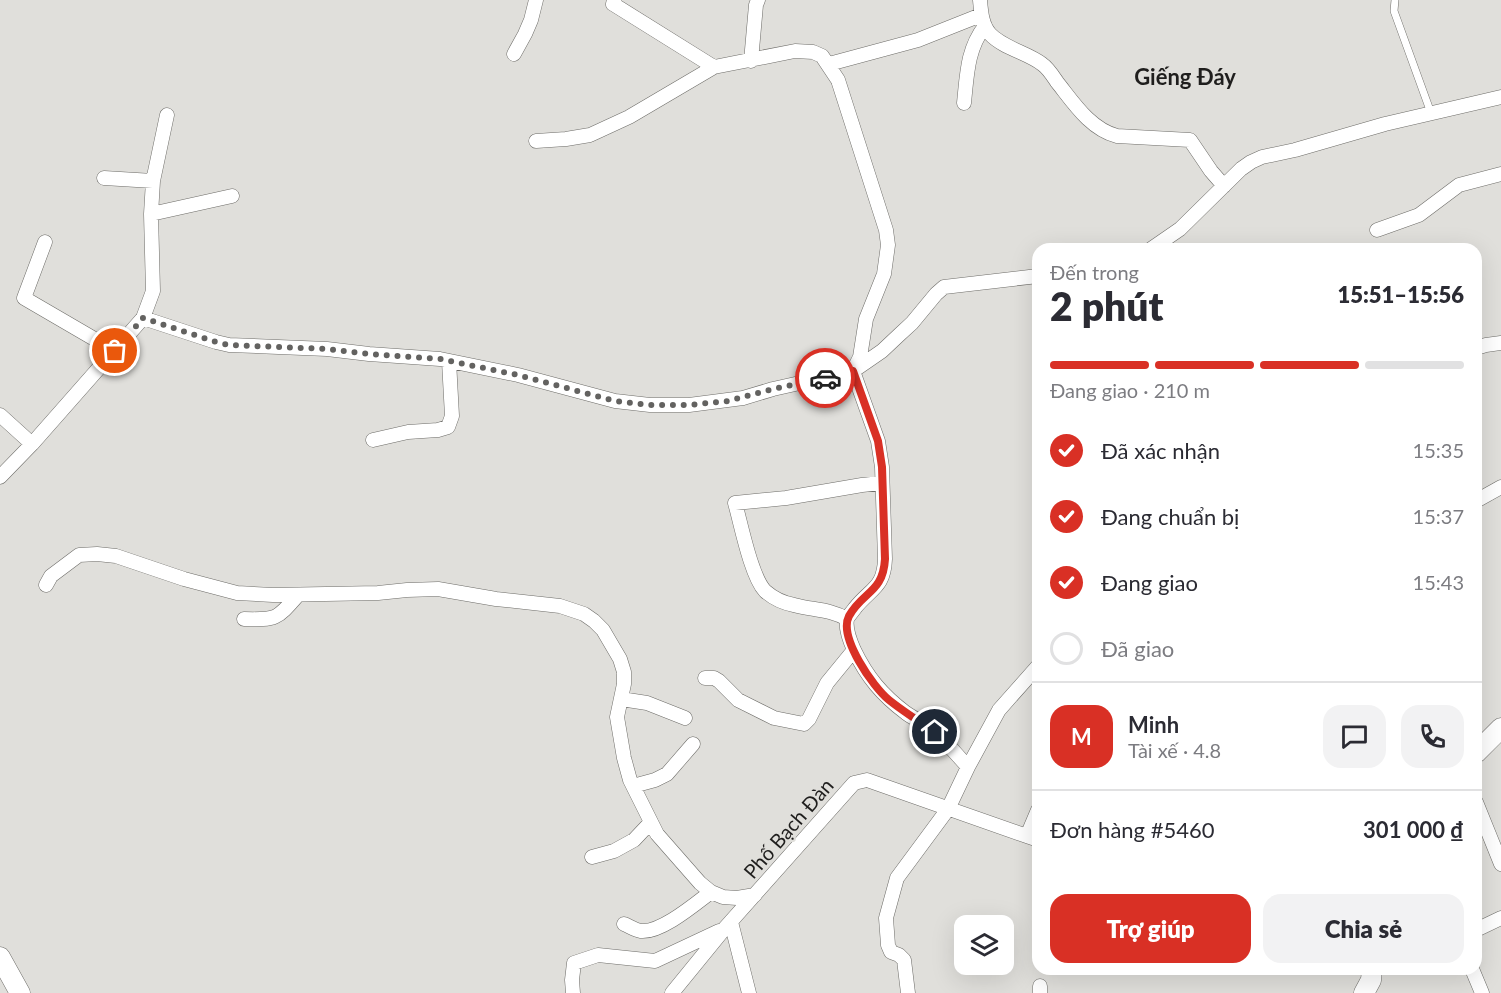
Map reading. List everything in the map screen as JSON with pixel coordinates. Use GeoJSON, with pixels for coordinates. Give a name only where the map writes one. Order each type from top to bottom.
{"type":"FeatureCollection","features":[{"type":"Feature","properties":{"kind":"main road"},"geometry":{"type":"LineString","coordinates":[[1482,747],[1501,728]]}},
{"type":"Feature","properties":{"kind":"main road"},"geometry":{"type":"LineString","coordinates":[[0,957],[20,993]]}},
{"type":"Feature","properties":{"kind":"street"},"geometry":{"type":"LineString","coordinates":[[514,54],[531,20],[536,0]]}},
{"type":"Feature","properties":{"kind":"street"},"geometry":{"type":"LineString","coordinates":[[751,61],[758,0]]}},
{"type":"Feature","properties":{"kind":"street"},"geometry":{"type":"LineString","coordinates":[[980,0],[983,21],[991,36],[1043,64],[1093,124],[1106,134],[1190,140],[1210,171],[1224,186]]}},
{"type":"Feature","properties":{"kind":"street"},"geometry":{"type":"LineString","coordinates":[[611,1],[714,67]]}},
{"type":"Feature","properties":{"kind":"street"},"geometry":{"type":"LineString","coordinates":[[829,64],[983,21]]}},
{"type":"Feature","properties":{"kind":"street"},"geometry":{"type":"LineString","coordinates":[[964,103],[970,57],[983,21]]}},
{"type":"Feature","properties":{"kind":"street"},"geometry":{"type":"LineString","coordinates":[[536,141],[590,135],[644,110],[714,67],[795,51],[813,52],[822,56],[829,64],[838,80],[886,230],[888,245],[884,274],[866,319],[860,357],[853,371],[878,441],[882,467],[885,571],[877,586],[861,601],[848,619],[847,631],[854,650],[876,686],[888,699],[935,732],[968,767]]}},
{"type":"Feature","properties":{"kind":"street"},"geometry":{"type":"LineString","coordinates":[[1160,243],[1180,229],[1241,169],[1262,157],[1385,124],[1501,97]]}},
{"type":"Feature","properties":{"kind":"street"},"geometry":{"type":"LineString","coordinates":[[0,477],[143,318],[153,291],[151,214],[153,181],[167,116]]}},
{"type":"Feature","properties":{"kind":"street"},"geometry":{"type":"LineString","coordinates":[[1377,230],[1419,215],[1459,185],[1501,174]]}},
{"type":"Feature","properties":{"kind":"street"},"geometry":{"type":"LineString","coordinates":[[104,178],[153,181]]}},
{"type":"Feature","properties":{"kind":"street"},"geometry":{"type":"LineString","coordinates":[[151,214],[232,196]]}},
{"type":"Feature","properties":{"kind":"street"},"geometry":{"type":"LineString","coordinates":[[45,242],[24,297],[115,351]]}},
{"type":"Feature","properties":{"kind":"street"},"geometry":{"type":"LineString","coordinates":[[143,318],[229,345],[327,349],[449,361],[540,381],[615,401],[668,406],[735,400],[853,371],[882,351],[912,323],[944,287],[1032,277]]}},
{"type":"Feature","properties":{"kind":"street"},"geometry":{"type":"LineString","coordinates":[[1482,346],[1501,343]]}},
{"type":"Feature","properties":{"kind":"street"},"geometry":{"type":"LineString","coordinates":[[373,440],[408,432],[448,427],[452,416],[449,361]]}},
{"type":"Feature","properties":{"kind":"street"},"geometry":{"type":"LineString","coordinates":[[0,415],[32,444]]}},
{"type":"Feature","properties":{"kind":"street"},"geometry":{"type":"LineString","coordinates":[[848,619],[832,611],[785,603],[764,590],[756,578],[735,502],[786,498],[881,483]]}},
{"type":"Feature","properties":{"kind":"street"},"geometry":{"type":"LineString","coordinates":[[1482,498],[1501,487]]}},
{"type":"Feature","properties":{"kind":"street"},"geometry":{"type":"LineString","coordinates":[[46,585],[51,576],[79,555],[97,554],[116,556],[184,579],[246,594],[378,593],[426,589],[573,609],[584,614],[603,630],[614,645],[620,659],[624,672],[617,717],[624,759],[633,786],[657,834],[700,883],[711,892],[723,897],[736,898],[755,895]]}},
{"type":"Feature","properties":{"kind":"street"},"geometry":{"type":"LineString","coordinates":[[244,619],[275,618],[281,615],[298,595]]}},
{"type":"Feature","properties":{"kind":"street"},"geometry":{"type":"LineString","coordinates":[[705,678],[714,678],[738,700],[774,718],[804,724],[809,719],[827,683],[854,650]]}},
{"type":"Feature","properties":{"kind":"street"},"geometry":{"type":"LineString","coordinates":[[908,993],[904,960],[891,952],[888,945],[886,918],[897,878],[948,809],[999,710],[1032,673]]}},
{"type":"Feature","properties":{"kind":"street"},"geometry":{"type":"LineString","coordinates":[[621,699],[647,703],[685,718]]}},
{"type":"Feature","properties":{"kind":"street"},"geometry":{"type":"LineString","coordinates":[[633,786],[667,774],[693,744]]}},
{"type":"Feature","properties":{"kind":"street","name":"Phố Bạch Đàn"},"geometry":{"type":"LineString","coordinates":[[672,993],[728,925],[854,783],[867,780],[1032,838]]}},
{"type":"Feature","properties":{"kind":"street"},"geometry":{"type":"LineString","coordinates":[[1482,817],[1501,864]]}},
{"type":"Feature","properties":{"kind":"street"},"geometry":{"type":"LineString","coordinates":[[592,857],[614,851],[634,840],[651,822]]}},
{"type":"Feature","properties":{"kind":"street"},"geometry":{"type":"LineString","coordinates":[[624,924],[640,931],[651,930],[669,922],[711,892]]}},
{"type":"Feature","properties":{"kind":"street"},"geometry":{"type":"LineString","coordinates":[[1482,927],[1501,918]]}},
{"type":"Feature","properties":{"kind":"street"},"geometry":{"type":"LineString","coordinates":[[573,993],[574,963],[598,955],[655,962],[728,925],[749,993]]}},
{"type":"Feature","properties":{"kind":"street"},"geometry":{"type":"LineString","coordinates":[[1474,975],[1482,993]]}},
{"type":"Feature","properties":{"kind":"lane"},"geometry":{"type":"LineString","coordinates":[[1395,0],[1394,11],[1431,113]]}},
{"type":"Feature","properties":{"kind":"way so far"},"geometry":{"type":"LineString","coordinates":[[115,351],[143,318],[229,345],[327,349],[440,359],[518,375],[632,404],[668,406],[708,404],[825,378]]}},
{"type":"Feature","properties":{"kind":"district","name":"Giếng Đáy"},"geometry":{"type":"Point","coordinates":[1185,76]}},
{"type":"Feature","properties":{"kind":"route"},"geometry":{"type":"LineString","coordinates":[[825,378],[853,371],[878,441],[882,467],[885,571],[877,586],[853,610],[848,619],[847,631],[850,642],[866,672],[888,699],[935,732]]}}]}
